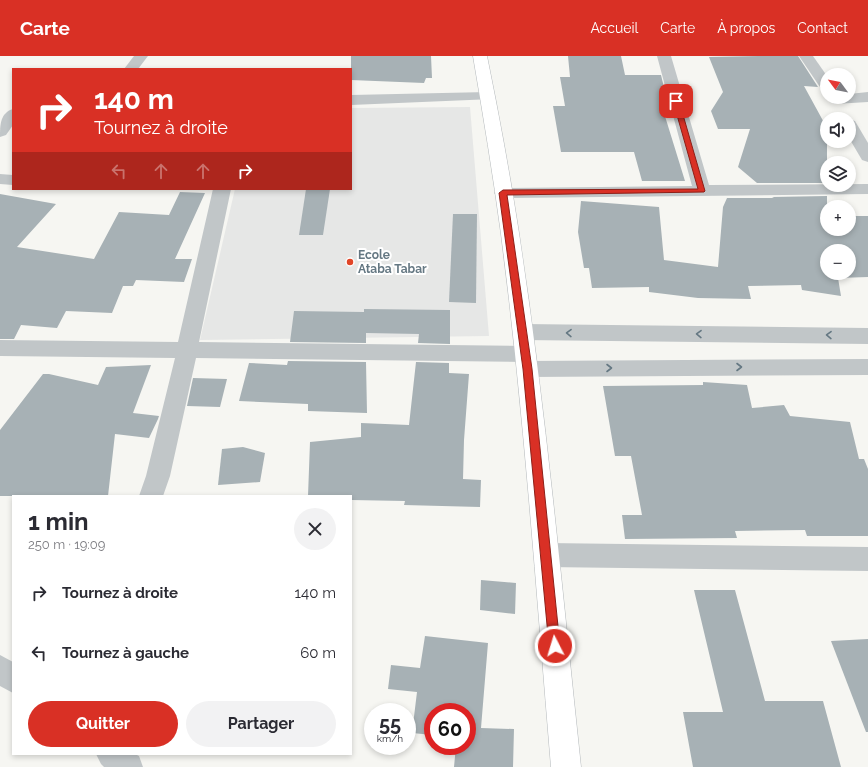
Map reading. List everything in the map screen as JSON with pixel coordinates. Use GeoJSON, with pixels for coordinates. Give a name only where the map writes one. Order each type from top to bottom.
{"type":"FeatureCollection","features":[{"type":"Feature","properties":{"kind":"main road"},"geometry":{"type":"LineString","coordinates":[[480,56],[488,96],[503,193],[527,361],[566,767]]}},
{"type":"Feature","properties":{"kind":"street"},"geometry":{"type":"LineString","coordinates":[[132,68],[141,56]]}},
{"type":"Feature","properties":{"kind":"street"},"geometry":{"type":"LineString","coordinates":[[664,56],[702,191]]}},
{"type":"Feature","properties":{"kind":"street"},"geometry":{"type":"LineString","coordinates":[[806,56],[820,76]]}},
{"type":"Feature","properties":{"kind":"street"},"geometry":{"type":"LineString","coordinates":[[352,100],[488,96]]}},
{"type":"Feature","properties":{"kind":"street"},"geometry":{"type":"LineString","coordinates":[[856,96],[868,97]]}},
{"type":"Feature","properties":{"kind":"street"},"geometry":{"type":"LineString","coordinates":[[0,132],[12,115]]}},
{"type":"Feature","properties":{"kind":"street"},"geometry":{"type":"LineString","coordinates":[[856,137],[868,158]]}},
{"type":"Feature","properties":{"kind":"street"},"geometry":{"type":"LineString","coordinates":[[0,179],[12,180]]}},
{"type":"Feature","properties":{"kind":"street"},"geometry":{"type":"LineString","coordinates":[[503,193],[868,189]]}},
{"type":"Feature","properties":{"kind":"street"},"geometry":{"type":"LineString","coordinates":[[151,495],[164,454],[222,190]]}},
{"type":"Feature","properties":{"kind":"street"},"geometry":{"type":"LineString","coordinates":[[523,332],[868,336]]}},
{"type":"Feature","properties":{"kind":"street"},"geometry":{"type":"LineString","coordinates":[[0,348],[187,350],[527,361],[868,367]]}},
{"type":"Feature","properties":{"kind":"street"},"geometry":{"type":"LineString","coordinates":[[546,555],[868,559]]}},
{"type":"Feature","properties":{"kind":"street"},"geometry":{"type":"LineString","coordinates":[[0,669],[12,678]]}},
{"type":"Feature","properties":{"kind":"street"},"geometry":{"type":"LineString","coordinates":[[112,755],[128,767]]}},
{"type":"Feature","properties":{"kind":"shaded area","name":"Ecole Ataba Tabar"},"geometry":{"type":"Polygon","coordinates":[[[470,107],[489,336],[200,340],[235,190],[352,190],[352,108],[470,107]]]}},
{"type":"Feature","properties":{"kind":"building"},"geometry":{"type":"Polygon","coordinates":[[[351,56],[431,56],[432,78],[426,78],[424,83],[352,80],[351,56]]]}},
{"type":"Feature","properties":{"kind":"building"},"geometry":{"type":"Polygon","coordinates":[[[568,56],[621,56],[625,75],[661,75],[667,100],[660,100],[685,181],[642,181],[634,152],[561,152],[553,106],[565,106],[560,77],[570,77],[568,56]]]}},
{"type":"Feature","properties":{"kind":"building"},"geometry":{"type":"Polygon","coordinates":[[[798,56],[818,87],[804,86],[820,115],[820,148],[827,148],[827,156],[820,156],[820,183],[757,183],[738,167],[750,129],[718,129],[711,111],[723,92],[709,57],[798,56]]]}},
{"type":"Feature","properties":{"kind":"building"},"geometry":{"type":"Polygon","coordinates":[[[306,190],[330,190],[323,235],[299,235],[306,190]]]}},
{"type":"Feature","properties":{"kind":"building"},"geometry":{"type":"Polygon","coordinates":[[[180,192],[205,193],[175,259],[192,259],[184,282],[136,280],[133,286],[123,286],[112,313],[66,311],[57,328],[21,325],[14,339],[0,339],[0,194],[56,204],[17,247],[94,259],[119,212],[169,215],[180,192]]]}},
{"type":"Feature","properties":{"kind":"building"},"geometry":{"type":"Polygon","coordinates":[[[827,196],[827,200],[820,200],[820,236],[856,236],[856,216],[868,216],[868,277],[856,277],[856,244],[820,244],[820,280],[838,280],[841,296],[802,290],[801,285],[748,286],[751,299],[698,298],[649,292],[649,287],[592,288],[589,268],[584,268],[578,232],[581,201],[659,207],[664,260],[718,267],[723,207],[727,198],[774,198],[772,197],[827,196]]]}},
{"type":"Feature","properties":{"kind":"building"},"geometry":{"type":"Polygon","coordinates":[[[453,214],[477,214],[476,303],[449,302],[453,214]]]}},
{"type":"Feature","properties":{"kind":"building"},"geometry":{"type":"Polygon","coordinates":[[[364,309],[450,310],[450,344],[418,343],[419,334],[366,333],[366,343],[290,342],[294,311],[364,312],[364,309]]]}},
{"type":"Feature","properties":{"kind":"building"},"geometry":{"type":"Polygon","coordinates":[[[288,361],[366,362],[367,413],[308,411],[308,404],[239,401],[249,363],[287,365],[288,361]]]}},
{"type":"Feature","properties":{"kind":"building"},"geometry":{"type":"Polygon","coordinates":[[[416,362],[449,363],[449,373],[469,374],[464,440],[463,479],[481,480],[480,507],[404,505],[405,501],[352,500],[352,495],[308,495],[310,442],[361,437],[361,423],[409,425],[416,362]]]}},
{"type":"Feature","properties":{"kind":"building"},"geometry":{"type":"Polygon","coordinates":[[[151,365],[133,413],[159,416],[149,438],[115,434],[108,495],[0,496],[0,430],[43,374],[98,385],[106,367],[151,365]]]}},
{"type":"Feature","properties":{"kind":"building"},"geometry":{"type":"Polygon","coordinates":[[[193,378],[227,379],[220,407],[187,406],[193,378]]]}},
{"type":"Feature","properties":{"kind":"building"},"geometry":{"type":"Polygon","coordinates":[[[703,382],[747,385],[752,408],[784,405],[790,416],[850,422],[859,459],[864,459],[868,469],[868,536],[807,536],[805,530],[735,531],[737,538],[625,539],[622,515],[642,515],[631,456],[615,456],[603,386],[703,385],[703,382]]]}},
{"type":"Feature","properties":{"kind":"building"},"geometry":{"type":"Polygon","coordinates":[[[243,447],[265,453],[260,482],[218,485],[222,449],[243,447]]]}},
{"type":"Feature","properties":{"kind":"building"},"geometry":{"type":"Polygon","coordinates":[[[481,580],[516,583],[515,614],[480,610],[481,580]]]}},
{"type":"Feature","properties":{"kind":"building"},"geometry":{"type":"Polygon","coordinates":[[[694,590],[735,590],[765,701],[823,701],[841,767],[693,767],[683,712],[723,712],[694,590]]]}},
{"type":"Feature","properties":{"kind":"building"},"geometry":{"type":"Polygon","coordinates":[[[425,636],[488,643],[481,728],[514,729],[513,767],[454,767],[455,755],[476,755],[476,703],[424,703],[424,734],[416,733],[417,692],[388,689],[391,665],[420,668],[425,636]]]}},
{"type":"Feature","properties":{"kind":"building"},"geometry":{"type":"Polygon","coordinates":[[[868,639],[868,732],[866,732],[831,641],[868,639]]]}},
{"type":"Feature","properties":{"kind":"place","name":"Ecole Ataba Tabar"},"geometry":{"type":"Point","coordinates":[350,262]}},
{"type":"Feature","properties":{"kind":"route"},"geometry":{"type":"LineString","coordinates":[[555,646],[528,369],[503,193],[702,191],[676,101]]}}]}
